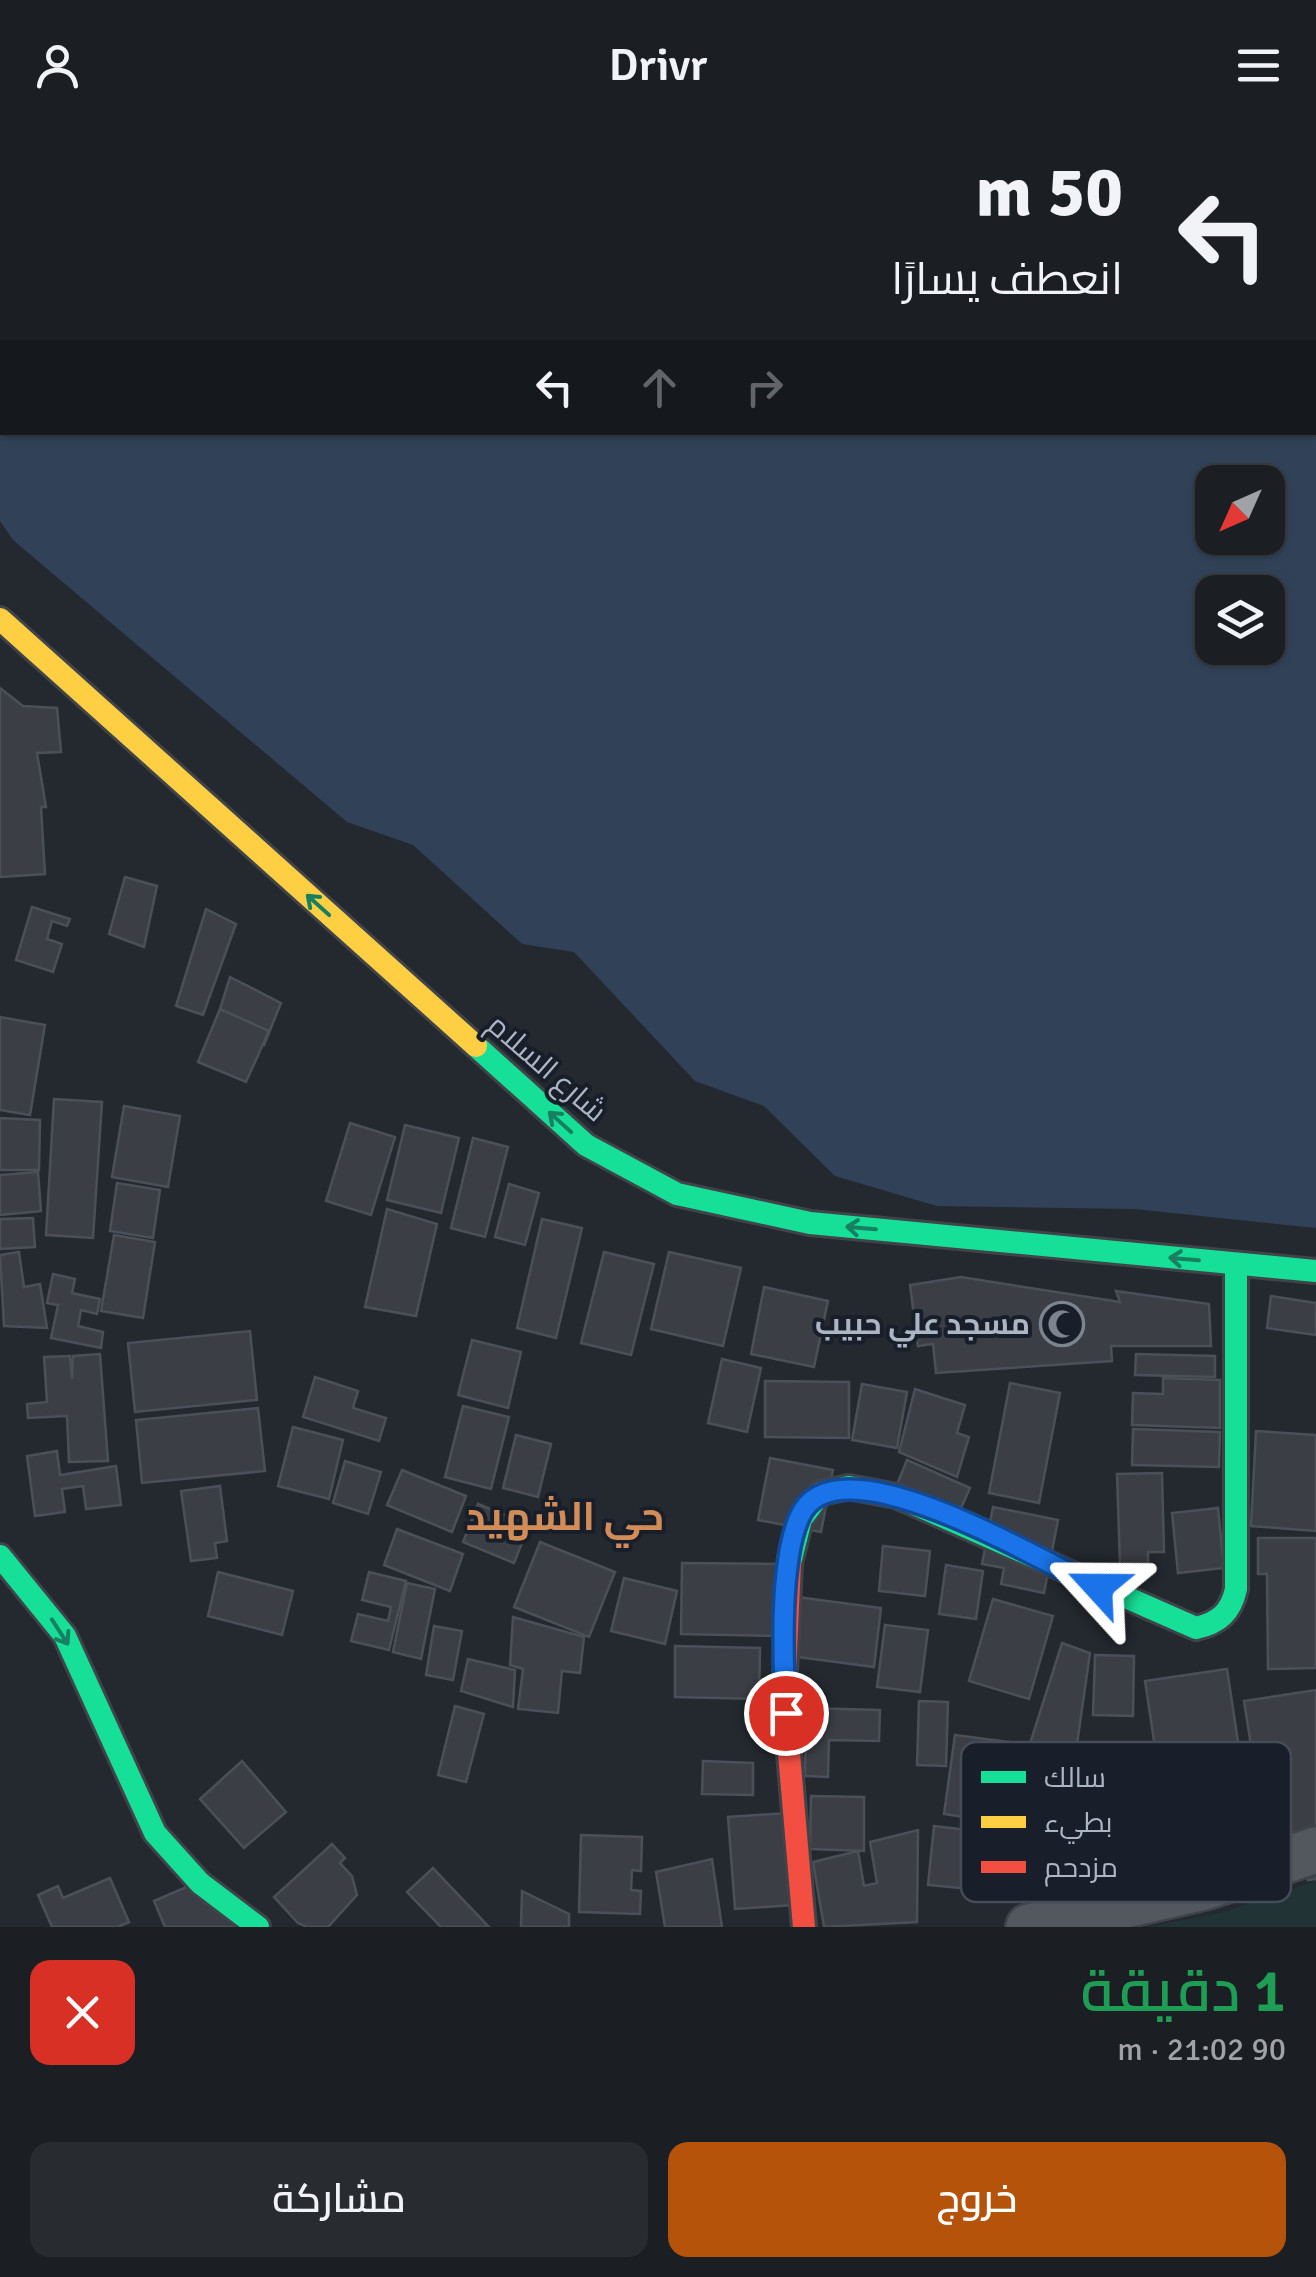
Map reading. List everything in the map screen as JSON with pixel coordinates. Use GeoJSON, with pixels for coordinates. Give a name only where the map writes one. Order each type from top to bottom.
{"type":"FeatureCollection","features":[{"type":"Feature","properties":{"kind":"main road","name":"شارع السلام"},"geometry":{"type":"LineString","coordinates":[[0,618],[586,1145],[677,1194],[810,1223],[1316,1271]]}},
{"type":"Feature","properties":{"kind":"main road"},"geometry":{"type":"LineString","coordinates":[[804,1927],[792,1821],[782,1641],[800,1513],[820,1494],[846,1486],[896,1496],[1196,1628],[1219,1622],[1234,1602],[1236,1590],[1236,1264]]}},
{"type":"Feature","properties":{"kind":"main road"},"geometry":{"type":"LineString","coordinates":[[0,1556],[65,1636],[155,1833],[200,1883],[258,1927]]}},
{"type":"Feature","properties":{"kind":"street"},"geometry":{"type":"LineString","coordinates":[[1291,1858],[1316,1850]]}},
{"type":"Feature","properties":{"kind":"street"},"geometry":{"type":"LineString","coordinates":[[1028,1927],[1138,1902]]}},
{"type":"Feature","properties":{"kind":"shaded area"},"geometry":{"type":"Polygon","coordinates":[[[1316,1881],[1316,1927],[1146,1927],[1225,1912],[1254,1902],[1291,1902],[1291,1890],[1316,1881]]]}},
{"type":"Feature","properties":{"kind":"water"},"geometry":{"type":"Polygon","coordinates":[[[0,435],[1316,435],[1316,1228],[1135,1209],[937,1206],[835,1176],[764,1106],[695,1081],[574,952],[522,944],[413,845],[347,822],[13,540],[0,521],[0,435]]]}},
{"type":"Feature","properties":{"kind":"building"},"geometry":{"type":"Polygon","coordinates":[[[0,688],[23,706],[57,708],[61,752],[37,753],[46,807],[41,807],[45,874],[0,877],[0,688]]]}},
{"type":"Feature","properties":{"kind":"building"},"geometry":{"type":"Polygon","coordinates":[[[125,877],[157,886],[144,947],[109,934],[125,877]]]}},
{"type":"Feature","properties":{"kind":"building"},"geometry":{"type":"Polygon","coordinates":[[[32,907],[70,919],[67,926],[52,921],[47,939],[62,944],[53,972],[16,960],[32,907]]]}},
{"type":"Feature","properties":{"kind":"building"},"geometry":{"type":"Polygon","coordinates":[[[206,909],[236,924],[203,1015],[176,1006],[206,909]]]}},
{"type":"Feature","properties":{"kind":"building"},"geometry":{"type":"Polygon","coordinates":[[[230,977],[281,1003],[264,1045],[215,1025],[230,977]]]}},
{"type":"Feature","properties":{"kind":"building"},"geometry":{"type":"Polygon","coordinates":[[[220,1009],[269,1031],[246,1082],[198,1062],[220,1009]]]}},
{"type":"Feature","properties":{"kind":"building"},"geometry":{"type":"Polygon","coordinates":[[[0,1017],[45,1025],[30,1115],[0,1110],[0,1017]]]}},
{"type":"Feature","properties":{"kind":"building"},"geometry":{"type":"Polygon","coordinates":[[[54,1099],[102,1102],[93,1238],[46,1235],[54,1099]]]}},
{"type":"Feature","properties":{"kind":"building"},"geometry":{"type":"Polygon","coordinates":[[[124,1106],[180,1116],[168,1187],[112,1177],[124,1106]]]}},
{"type":"Feature","properties":{"kind":"building"},"geometry":{"type":"Polygon","coordinates":[[[0,1118],[40,1120],[39,1170],[0,1170],[0,1118]]]}},
{"type":"Feature","properties":{"kind":"building"},"geometry":{"type":"Polygon","coordinates":[[[350,1123],[395,1137],[371,1215],[326,1201],[350,1123]]]}},
{"type":"Feature","properties":{"kind":"building"},"geometry":{"type":"Polygon","coordinates":[[[405,1125],[459,1138],[441,1213],[387,1200],[405,1125]]]}},
{"type":"Feature","properties":{"kind":"building"},"geometry":{"type":"Polygon","coordinates":[[[473,1138],[508,1147],[485,1237],[451,1228],[473,1138]]]}},
{"type":"Feature","properties":{"kind":"building"},"geometry":{"type":"Polygon","coordinates":[[[38,1172],[41,1211],[0,1215],[0,1175],[38,1172]]]}},
{"type":"Feature","properties":{"kind":"building"},"geometry":{"type":"Polygon","coordinates":[[[117,1183],[160,1190],[153,1238],[110,1231],[117,1183]]]}},
{"type":"Feature","properties":{"kind":"building"},"geometry":{"type":"Polygon","coordinates":[[[509,1184],[539,1193],[525,1245],[495,1237],[509,1184]]]}},
{"type":"Feature","properties":{"kind":"building"},"geometry":{"type":"Polygon","coordinates":[[[387,1209],[437,1224],[416,1316],[365,1307],[387,1209]]]}},
{"type":"Feature","properties":{"kind":"building"},"geometry":{"type":"Polygon","coordinates":[[[33,1218],[35,1247],[0,1249],[0,1219],[33,1218]]]}},
{"type":"Feature","properties":{"kind":"building"},"geometry":{"type":"Polygon","coordinates":[[[542,1219],[582,1228],[556,1338],[517,1328],[542,1219]]]}},
{"type":"Feature","properties":{"kind":"building"},"geometry":{"type":"Polygon","coordinates":[[[114,1235],[155,1242],[143,1318],[101,1311],[114,1235]]]}},
{"type":"Feature","properties":{"kind":"building"},"geometry":{"type":"Polygon","coordinates":[[[19,1252],[24,1287],[40,1284],[47,1328],[4,1326],[0,1255],[19,1252]]]}},
{"type":"Feature","properties":{"kind":"building"},"geometry":{"type":"Polygon","coordinates":[[[604,1252],[654,1264],[631,1355],[581,1343],[604,1252]]]}},
{"type":"Feature","properties":{"kind":"building"},"geometry":{"type":"Polygon","coordinates":[[[669,1252],[741,1268],[723,1346],[651,1329],[669,1252]]]}},
{"type":"Feature","properties":{"kind":"building"},"geometry":{"type":"Polygon","coordinates":[[[53,1274],[75,1279],[72,1293],[100,1299],[97,1314],[81,1310],[78,1326],[103,1332],[101,1348],[51,1338],[58,1305],[47,1303],[53,1274]]]}},
{"type":"Feature","properties":{"kind":"building","name":"مسجد علي حبيب"},"geometry":{"type":"Polygon","coordinates":[[[961,1277],[1120,1302],[1116,1291],[1209,1304],[1211,1346],[1111,1346],[1112,1361],[936,1373],[933,1344],[918,1346],[910,1285],[961,1277]]]}},
{"type":"Feature","properties":{"kind":"building"},"geometry":{"type":"Polygon","coordinates":[[[764,1287],[828,1301],[814,1367],[751,1354],[764,1287]]]}},
{"type":"Feature","properties":{"kind":"building"},"geometry":{"type":"Polygon","coordinates":[[[1271,1296],[1316,1303],[1316,1335],[1267,1328],[1271,1296]]]}},
{"type":"Feature","properties":{"kind":"building"},"geometry":{"type":"Polygon","coordinates":[[[250,1331],[257,1400],[135,1412],[128,1343],[250,1331]]]}},
{"type":"Feature","properties":{"kind":"building"},"geometry":{"type":"Polygon","coordinates":[[[472,1340],[521,1352],[508,1408],[458,1395],[472,1340]]]}},
{"type":"Feature","properties":{"kind":"building"},"geometry":{"type":"Polygon","coordinates":[[[100,1354],[108,1461],[69,1462],[67,1416],[28,1418],[27,1404],[47,1402],[44,1357],[70,1356],[72,1379],[73,1356],[100,1354]]]}},
{"type":"Feature","properties":{"kind":"building"},"geometry":{"type":"Polygon","coordinates":[[[1136,1354],[1215,1356],[1215,1377],[1135,1375],[1136,1354]]]}},
{"type":"Feature","properties":{"kind":"building"},"geometry":{"type":"Polygon","coordinates":[[[722,1359],[761,1368],[747,1432],[708,1423],[722,1359]]]}},
{"type":"Feature","properties":{"kind":"building"},"geometry":{"type":"Polygon","coordinates":[[[315,1377],[358,1391],[353,1408],[386,1418],[379,1441],[303,1417],[315,1377]]]}},
{"type":"Feature","properties":{"kind":"building"},"geometry":{"type":"Polygon","coordinates":[[[1163,1378],[1220,1380],[1220,1428],[1132,1425],[1133,1393],[1163,1394],[1163,1378]]]}},
{"type":"Feature","properties":{"kind":"building"},"geometry":{"type":"Polygon","coordinates":[[[765,1381],[849,1382],[849,1438],[765,1437],[765,1381]]]}},
{"type":"Feature","properties":{"kind":"building"},"geometry":{"type":"Polygon","coordinates":[[[1010,1383],[1060,1393],[1039,1503],[989,1493],[1010,1383]]]}},
{"type":"Feature","properties":{"kind":"building"},"geometry":{"type":"Polygon","coordinates":[[[862,1384],[907,1392],[897,1448],[852,1440],[862,1384]]]}},
{"type":"Feature","properties":{"kind":"building"},"geometry":{"type":"Polygon","coordinates":[[[915,1389],[965,1405],[957,1433],[969,1437],[957,1477],[899,1452],[915,1389]]]}},
{"type":"Feature","properties":{"kind":"building"},"geometry":{"type":"Polygon","coordinates":[[[463,1406],[509,1417],[491,1489],[445,1477],[463,1406]]]}},
{"type":"Feature","properties":{"kind":"building"},"geometry":{"type":"Polygon","coordinates":[[[258,1408],[265,1471],[142,1483],[136,1420],[258,1408]]]}},
{"type":"Feature","properties":{"kind":"building"},"geometry":{"type":"Polygon","coordinates":[[[293,1427],[343,1440],[329,1499],[278,1486],[293,1427]]]}},
{"type":"Feature","properties":{"kind":"building"},"geometry":{"type":"Polygon","coordinates":[[[1133,1429],[1220,1432],[1219,1467],[1132,1465],[1133,1429]]]}},
{"type":"Feature","properties":{"kind":"building"},"geometry":{"type":"Polygon","coordinates":[[[1256,1431],[1316,1435],[1316,1531],[1251,1526],[1256,1431]]]}},
{"type":"Feature","properties":{"kind":"building"},"geometry":{"type":"Polygon","coordinates":[[[516,1435],[551,1444],[538,1497],[503,1488],[516,1435]]]}},
{"type":"Feature","properties":{"kind":"building"},"geometry":{"type":"Polygon","coordinates":[[[57,1451],[60,1475],[116,1466],[121,1505],[86,1509],[83,1486],[62,1489],[65,1512],[35,1516],[27,1456],[57,1451]]]}},
{"type":"Feature","properties":{"kind":"building"},"geometry":{"type":"Polygon","coordinates":[[[770,1458],[833,1470],[821,1532],[758,1520],[770,1458]]]}},
{"type":"Feature","properties":{"kind":"building"},"geometry":{"type":"Polygon","coordinates":[[[907,1460],[970,1488],[953,1526],[891,1499],[907,1460]]]}},
{"type":"Feature","properties":{"kind":"building"},"geometry":{"type":"Polygon","coordinates":[[[345,1461],[381,1472],[368,1514],[333,1503],[345,1461]]]}},
{"type":"Feature","properties":{"kind":"building"},"geometry":{"type":"Polygon","coordinates":[[[402,1470],[466,1496],[452,1532],[387,1505],[402,1470]]]}},
{"type":"Feature","properties":{"kind":"building"},"geometry":{"type":"Polygon","coordinates":[[[1162,1473],[1164,1552],[1148,1552],[1148,1564],[1120,1565],[1117,1474],[1162,1473]]]}},
{"type":"Feature","properties":{"kind":"building"},"geometry":{"type":"Polygon","coordinates":[[[220,1486],[227,1541],[215,1543],[217,1558],[191,1561],[181,1491],[220,1486]]]}},
{"type":"Feature","properties":{"kind":"building"},"geometry":{"type":"Polygon","coordinates":[[[478,1504],[529,1525],[514,1563],[463,1542],[478,1504]]]}},
{"type":"Feature","properties":{"kind":"building"},"geometry":{"type":"Polygon","coordinates":[[[993,1507],[1058,1520],[1044,1593],[1001,1584],[1004,1568],[982,1564],[993,1507]]]}},
{"type":"Feature","properties":{"kind":"building"},"geometry":{"type":"Polygon","coordinates":[[[1218,1508],[1224,1568],[1178,1573],[1172,1513],[1218,1508]]]}},
{"type":"Feature","properties":{"kind":"building"},"geometry":{"type":"Polygon","coordinates":[[[397,1529],[463,1554],[450,1591],[384,1565],[397,1529]]]}},
{"type":"Feature","properties":{"kind":"building"},"geometry":{"type":"Polygon","coordinates":[[[1258,1538],[1316,1538],[1316,1668],[1268,1669],[1267,1574],[1258,1574],[1258,1538]]]}},
{"type":"Feature","properties":{"kind":"building"},"geometry":{"type":"Polygon","coordinates":[[[540,1542],[615,1572],[589,1637],[514,1607],[540,1542]]]}},
{"type":"Feature","properties":{"kind":"building"},"geometry":{"type":"Polygon","coordinates":[[[883,1546],[930,1551],[925,1596],[879,1591],[883,1546]]]}},
{"type":"Feature","properties":{"kind":"building"},"geometry":{"type":"Polygon","coordinates":[[[682,1563],[780,1564],[778,1636],[681,1634],[682,1563]]]}},
{"type":"Feature","properties":{"kind":"building"},"geometry":{"type":"Polygon","coordinates":[[[946,1565],[983,1571],[976,1619],[939,1614],[946,1565]]]}},
{"type":"Feature","properties":{"kind":"building"},"geometry":{"type":"Polygon","coordinates":[[[218,1572],[293,1591],[282,1635],[208,1616],[218,1572]]]}},
{"type":"Feature","properties":{"kind":"building"},"geometry":{"type":"Polygon","coordinates":[[[369,1572],[406,1581],[389,1650],[351,1641],[358,1614],[388,1621],[391,1607],[362,1600],[369,1572]]]}},
{"type":"Feature","properties":{"kind":"building"},"geometry":{"type":"Polygon","coordinates":[[[624,1578],[677,1591],[665,1644],[611,1631],[624,1578]]]}},
{"type":"Feature","properties":{"kind":"building"},"geometry":{"type":"Polygon","coordinates":[[[407,1583],[435,1589],[421,1659],[393,1652],[407,1583]]]}},
{"type":"Feature","properties":{"kind":"building"},"geometry":{"type":"Polygon","coordinates":[[[797,1597],[881,1608],[874,1667],[790,1656],[797,1597]]]}},
{"type":"Feature","properties":{"kind":"building"},"geometry":{"type":"Polygon","coordinates":[[[993,1599],[1053,1616],[1029,1699],[969,1681],[993,1599]]]}},
{"type":"Feature","properties":{"kind":"building"},"geometry":{"type":"Polygon","coordinates":[[[513,1617],[584,1637],[580,1673],[562,1671],[558,1713],[518,1709],[523,1669],[510,1665],[513,1617]]]}},
{"type":"Feature","properties":{"kind":"building"},"geometry":{"type":"Polygon","coordinates":[[[885,1625],[928,1630],[920,1692],[877,1687],[885,1625]]]}},
{"type":"Feature","properties":{"kind":"building"},"geometry":{"type":"Polygon","coordinates":[[[434,1626],[462,1631],[453,1680],[426,1675],[434,1626]]]}},
{"type":"Feature","properties":{"kind":"building"},"geometry":{"type":"Polygon","coordinates":[[[1062,1643],[1090,1653],[1077,1742],[1030,1742],[1062,1643]]]}},
{"type":"Feature","properties":{"kind":"building"},"geometry":{"type":"Polygon","coordinates":[[[675,1646],[760,1648],[759,1699],[675,1697],[675,1646]]]}},
{"type":"Feature","properties":{"kind":"building"},"geometry":{"type":"Polygon","coordinates":[[[1095,1655],[1134,1656],[1133,1716],[1093,1715],[1095,1655]]]}},
{"type":"Feature","properties":{"kind":"building"},"geometry":{"type":"Polygon","coordinates":[[[468,1659],[515,1670],[513,1707],[461,1691],[468,1659]]]}},
{"type":"Feature","properties":{"kind":"building"},"geometry":{"type":"Polygon","coordinates":[[[1227,1669],[1238,1742],[1154,1742],[1145,1681],[1227,1669]]]}},
{"type":"Feature","properties":{"kind":"building"},"geometry":{"type":"Polygon","coordinates":[[[1316,1690],[1316,1879],[1308,1880],[1303,1849],[1291,1851],[1291,1742],[1250,1742],[1244,1701],[1316,1690]]]}},
{"type":"Feature","properties":{"kind":"building"},"geometry":{"type":"Polygon","coordinates":[[[919,1701],[948,1702],[946,1766],[917,1765],[919,1701]]]}},
{"type":"Feature","properties":{"kind":"building"},"geometry":{"type":"Polygon","coordinates":[[[455,1706],[484,1714],[466,1782],[438,1775],[455,1706]]]}},
{"type":"Feature","properties":{"kind":"building"},"geometry":{"type":"Polygon","coordinates":[[[806,1708],[880,1710],[879,1741],[829,1740],[828,1777],[805,1776],[806,1708]]]}},
{"type":"Feature","properties":{"kind":"building"},"geometry":{"type":"Polygon","coordinates":[[[955,1735],[1009,1742],[961,1742],[961,1817],[944,1814],[955,1735]]]}},
{"type":"Feature","properties":{"kind":"building"},"geometry":{"type":"Polygon","coordinates":[[[242,1761],[286,1812],[244,1848],[200,1799],[242,1761]]]}},
{"type":"Feature","properties":{"kind":"building"},"geometry":{"type":"Polygon","coordinates":[[[703,1761],[753,1763],[753,1795],[702,1794],[703,1761]]]}},
{"type":"Feature","properties":{"kind":"building"},"geometry":{"type":"Polygon","coordinates":[[[811,1796],[864,1797],[864,1851],[810,1849],[811,1796]]]}},
{"type":"Feature","properties":{"kind":"building"},"geometry":{"type":"Polygon","coordinates":[[[787,1813],[793,1905],[735,1909],[728,1817],[787,1813]]]}},
{"type":"Feature","properties":{"kind":"building"},"geometry":{"type":"Polygon","coordinates":[[[934,1826],[961,1829],[961,1888],[928,1885],[934,1826]]]}},
{"type":"Feature","properties":{"kind":"building"},"geometry":{"type":"Polygon","coordinates":[[[918,1830],[917,1922],[824,1927],[813,1862],[858,1851],[864,1886],[877,1883],[870,1842],[918,1830]]]}},
{"type":"Feature","properties":{"kind":"building"},"geometry":{"type":"Polygon","coordinates":[[[581,1835],[642,1837],[641,1871],[632,1870],[631,1890],[641,1891],[640,1914],[579,1912],[581,1835]]]}},
{"type":"Feature","properties":{"kind":"building"},"geometry":{"type":"Polygon","coordinates":[[[332,1844],[345,1858],[340,1863],[352,1876],[357,1895],[328,1927],[307,1927],[298,1923],[274,1897],[332,1844]]]}},
{"type":"Feature","properties":{"kind":"building"},"geometry":{"type":"Polygon","coordinates":[[[712,1859],[722,1927],[665,1927],[656,1872],[712,1859]]]}},
{"type":"Feature","properties":{"kind":"building"},"geometry":{"type":"Polygon","coordinates":[[[433,1868],[489,1927],[441,1927],[407,1892],[433,1868]]]}},
{"type":"Feature","properties":{"kind":"building"},"geometry":{"type":"Polygon","coordinates":[[[110,1878],[129,1922],[118,1927],[52,1927],[38,1895],[58,1886],[63,1898],[110,1878]]]}},
{"type":"Feature","properties":{"kind":"building"},"geometry":{"type":"Polygon","coordinates":[[[198,1882],[239,1927],[165,1927],[154,1901],[198,1882]]]}},
{"type":"Feature","properties":{"kind":"building"},"geometry":{"type":"Polygon","coordinates":[[[522,1891],[569,1914],[569,1927],[521,1927],[522,1891]]]}},
{"type":"Feature","properties":{"kind":"traffic: fast"},"geometry":{"type":"LineString","coordinates":[[476,1046],[586,1145],[677,1194],[810,1223],[1316,1271]]}},
{"type":"Feature","properties":{"kind":"traffic: fast"},"geometry":{"type":"LineString","coordinates":[[790,1563],[801,1519],[821,1493],[849,1487],[896,1496],[1196,1628],[1217,1620],[1231,1604],[1236,1589],[1236,1264]]}},
{"type":"Feature","properties":{"kind":"traffic: fast"},"geometry":{"type":"LineString","coordinates":[[0,1556],[65,1636],[155,1833],[200,1883],[258,1927]]}},
{"type":"Feature","properties":{"kind":"traffic: slow"},"geometry":{"type":"LineString","coordinates":[[0,619],[476,1046]]}},
{"type":"Feature","properties":{"kind":"traffic: jam"},"geometry":{"type":"LineString","coordinates":[[790,1563],[784,1696],[804,1927]]}},
{"type":"Feature","properties":{"kind":"place","name":"مسجد علي حبيب"},"geometry":{"type":"Point","coordinates":[1062,1324]}},
{"type":"Feature","properties":{"kind":"district","name":"حي الشهيد"},"geometry":{"type":"Point","coordinates":[565,1516]}},
{"type":"Feature","properties":{"kind":"route"},"geometry":{"type":"LineString","coordinates":[[786,1713],[782,1641],[793,1540],[800,1513],[820,1494],[846,1486],[896,1496],[933,1509],[1098,1587]]}}]}
